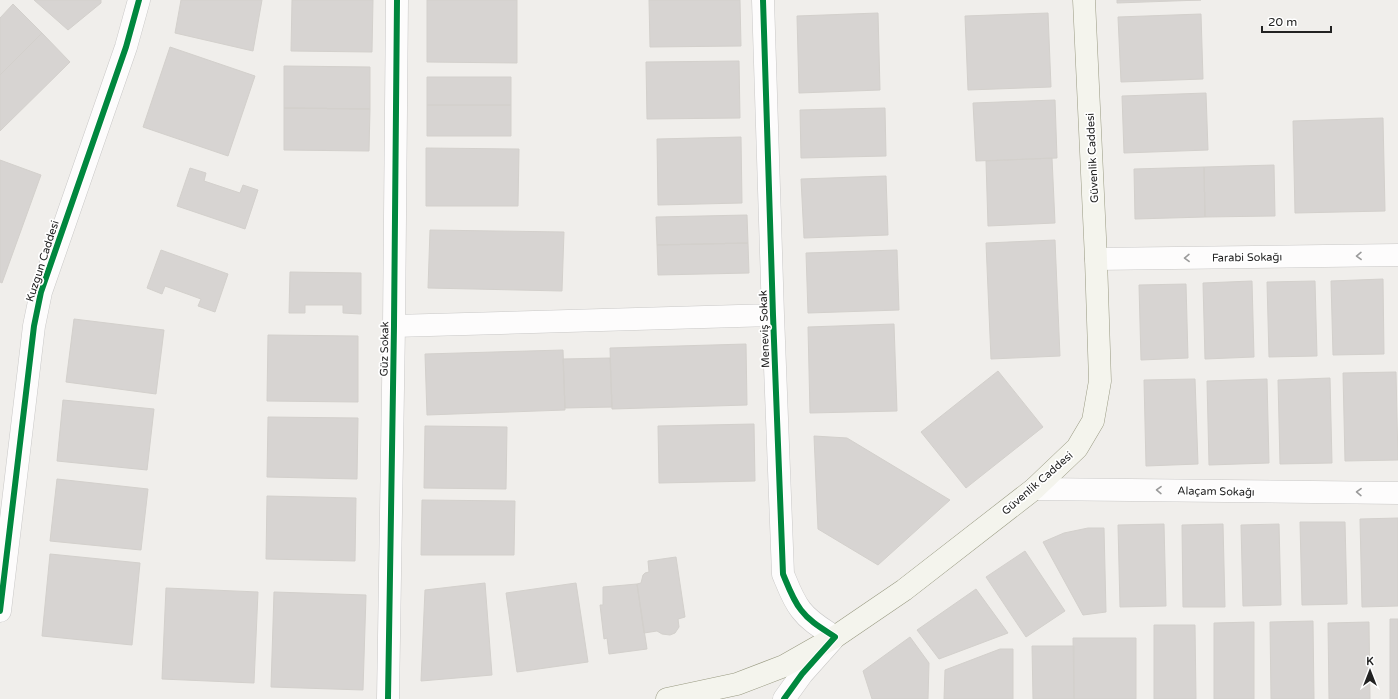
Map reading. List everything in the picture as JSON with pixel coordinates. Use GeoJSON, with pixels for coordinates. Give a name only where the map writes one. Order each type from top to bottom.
{"type":"FeatureCollection","features":[{"type":"Feature","properties":{"kind":"main road","name":"Güvenlik Caddesi"},"geometry":{"type":"LineString","coordinates":[[674,699],[737,684],[784,666],[835,637],[904,590],[1034,489],[1077,448],[1093,421],[1100,381],[1084,0]]}},
{"type":"Feature","properties":{"kind":"street","name":"Kuzgun Caddesi"},"geometry":{"type":"LineString","coordinates":[[0,610],[34,326],[41,292],[126,47],[139,0]]}},
{"type":"Feature","properties":{"kind":"street","name":"Güz Sokak"},"geometry":{"type":"LineString","coordinates":[[388,699],[394,326],[396,0]]}},
{"type":"Feature","properties":{"kind":"street","name":"Meneviş Sokak"},"geometry":{"type":"LineString","coordinates":[[763,0],[783,574],[793,597],[801,610],[814,623],[835,637]]}},
{"type":"Feature","properties":{"kind":"street","name":"Farabi Sokağı"},"geometry":{"type":"LineString","coordinates":[[1096,259],[1398,255]]}},
{"type":"Feature","properties":{"kind":"street"},"geometry":{"type":"LineString","coordinates":[[394,326],[773,315]]}},
{"type":"Feature","properties":{"kind":"street","name":"Alaçam Sokağı"},"geometry":{"type":"LineString","coordinates":[[1034,489],[1398,493]]}},
{"type":"Feature","properties":{"kind":"street"},"geometry":{"type":"LineString","coordinates":[[784,699],[802,674],[835,637]]}},
{"type":"Feature","properties":{"kind":"building"},"geometry":{"type":"Polygon","coordinates":[[[34,0],[101,0],[101,3],[68,30],[34,0]]]}},
{"type":"Feature","properties":{"kind":"building"},"geometry":{"type":"Polygon","coordinates":[[[181,0],[262,0],[253,51],[175,33],[181,0]]]}},
{"type":"Feature","properties":{"kind":"building"},"geometry":{"type":"Polygon","coordinates":[[[292,0],[373,0],[372,52],[291,51],[292,0]]]}},
{"type":"Feature","properties":{"kind":"building"},"geometry":{"type":"Polygon","coordinates":[[[427,0],[517,0],[517,63],[427,62],[427,0]]]}},
{"type":"Feature","properties":{"kind":"building"},"geometry":{"type":"Polygon","coordinates":[[[649,0],[740,0],[741,46],[650,47],[649,0]]]}},
{"type":"Feature","properties":{"kind":"building"},"geometry":{"type":"Polygon","coordinates":[[[1117,0],[1201,0],[1117,3],[1117,0]]]}},
{"type":"Feature","properties":{"kind":"building"},"geometry":{"type":"Polygon","coordinates":[[[13,4],[42,33],[0,75],[0,18],[13,4]]]}},
{"type":"Feature","properties":{"kind":"building"},"geometry":{"type":"Polygon","coordinates":[[[878,13],[880,90],[799,93],[797,16],[878,13]]]}},
{"type":"Feature","properties":{"kind":"building"},"geometry":{"type":"Polygon","coordinates":[[[1048,13],[1051,87],[968,90],[965,16],[1048,13]]]}},
{"type":"Feature","properties":{"kind":"building"},"geometry":{"type":"Polygon","coordinates":[[[1201,14],[1203,79],[1121,82],[1118,17],[1201,14]]]}},
{"type":"Feature","properties":{"kind":"building"},"geometry":{"type":"Polygon","coordinates":[[[42,33],[70,62],[0,131],[0,75],[42,33]]]}},
{"type":"Feature","properties":{"kind":"building"},"geometry":{"type":"Polygon","coordinates":[[[170,47],[255,76],[228,156],[143,127],[170,47]]]}},
{"type":"Feature","properties":{"kind":"building"},"geometry":{"type":"Polygon","coordinates":[[[739,61],[740,118],[647,119],[646,62],[739,61]]]}},
{"type":"Feature","properties":{"kind":"building"},"geometry":{"type":"Polygon","coordinates":[[[284,66],[370,67],[370,109],[284,108],[284,66]]]}},
{"type":"Feature","properties":{"kind":"building"},"geometry":{"type":"Polygon","coordinates":[[[427,77],[511,77],[511,105],[427,105],[427,77]]]}},
{"type":"Feature","properties":{"kind":"building"},"geometry":{"type":"Polygon","coordinates":[[[1206,93],[1208,150],[1124,153],[1122,96],[1206,93]]]}},
{"type":"Feature","properties":{"kind":"building"},"geometry":{"type":"Polygon","coordinates":[[[1055,100],[1057,158],[976,161],[973,103],[1055,100]]]}},
{"type":"Feature","properties":{"kind":"building"},"geometry":{"type":"Polygon","coordinates":[[[427,105],[511,105],[511,136],[427,136],[427,105]]]}},
{"type":"Feature","properties":{"kind":"building"},"geometry":{"type":"Polygon","coordinates":[[[284,108],[370,109],[369,151],[284,150],[284,108]]]}},
{"type":"Feature","properties":{"kind":"building"},"geometry":{"type":"Polygon","coordinates":[[[885,108],[886,156],[801,158],[800,110],[885,108]]]}},
{"type":"Feature","properties":{"kind":"building"},"geometry":{"type":"Polygon","coordinates":[[[1383,118],[1385,211],[1295,213],[1293,121],[1383,118]]]}},
{"type":"Feature","properties":{"kind":"building"},"geometry":{"type":"Polygon","coordinates":[[[741,137],[742,203],[658,205],[657,139],[741,137]]]}},
{"type":"Feature","properties":{"kind":"building"},"geometry":{"type":"Polygon","coordinates":[[[426,148],[519,149],[518,206],[426,206],[426,148]]]}},
{"type":"Feature","properties":{"kind":"building"},"geometry":{"type":"Polygon","coordinates":[[[1052,158],[1055,223],[988,226],[986,161],[1052,158]]]}},
{"type":"Feature","properties":{"kind":"building"},"geometry":{"type":"Polygon","coordinates":[[[0,160],[41,175],[2,283],[0,282],[0,160]]]}},
{"type":"Feature","properties":{"kind":"building"},"geometry":{"type":"Polygon","coordinates":[[[1274,165],[1275,216],[1205,217],[1204,167],[1274,165]]]}},
{"type":"Feature","properties":{"kind":"building"},"geometry":{"type":"Polygon","coordinates":[[[1204,167],[1205,217],[1135,219],[1134,169],[1204,167]]]}},
{"type":"Feature","properties":{"kind":"building"},"geometry":{"type":"Polygon","coordinates":[[[190,168],[206,173],[204,181],[240,193],[243,185],[258,190],[245,229],[177,206],[190,168]]]}},
{"type":"Feature","properties":{"kind":"building"},"geometry":{"type":"Polygon","coordinates":[[[886,176],[888,235],[804,238],[801,179],[886,176]]]}},
{"type":"Feature","properties":{"kind":"building"},"geometry":{"type":"Polygon","coordinates":[[[747,215],[748,243],[657,245],[656,217],[747,215]]]}},
{"type":"Feature","properties":{"kind":"building"},"geometry":{"type":"Polygon","coordinates":[[[430,230],[564,232],[562,291],[428,288],[430,230]]]}},
{"type":"Feature","properties":{"kind":"building"},"geometry":{"type":"Polygon","coordinates":[[[1055,240],[1060,356],[991,359],[986,243],[1055,240]]]}},
{"type":"Feature","properties":{"kind":"building"},"geometry":{"type":"Polygon","coordinates":[[[748,243],[749,273],[658,275],[657,245],[748,243]]]}},
{"type":"Feature","properties":{"kind":"building"},"geometry":{"type":"Polygon","coordinates":[[[161,250],[228,274],[215,312],[198,306],[201,299],[165,286],[162,294],[147,288],[161,250]]]}},
{"type":"Feature","properties":{"kind":"building"},"geometry":{"type":"Polygon","coordinates":[[[897,250],[899,310],[808,313],[806,253],[897,250]]]}},
{"type":"Feature","properties":{"kind":"building"},"geometry":{"type":"Polygon","coordinates":[[[290,272],[361,273],[361,314],[343,313],[343,305],[305,305],[305,313],[289,313],[290,272]]]}},
{"type":"Feature","properties":{"kind":"building"},"geometry":{"type":"Polygon","coordinates":[[[1383,279],[1384,354],[1333,355],[1331,281],[1383,279]]]}},
{"type":"Feature","properties":{"kind":"building"},"geometry":{"type":"Polygon","coordinates":[[[1252,281],[1254,357],[1205,359],[1203,283],[1252,281]]]}},
{"type":"Feature","properties":{"kind":"building"},"geometry":{"type":"Polygon","coordinates":[[[1315,281],[1317,356],[1269,357],[1267,282],[1315,281]]]}},
{"type":"Feature","properties":{"kind":"building"},"geometry":{"type":"Polygon","coordinates":[[[1186,284],[1188,358],[1141,360],[1139,285],[1186,284]]]}},
{"type":"Feature","properties":{"kind":"building"},"geometry":{"type":"Polygon","coordinates":[[[74,319],[164,330],[156,394],[66,382],[74,319]]]}},
{"type":"Feature","properties":{"kind":"building"},"geometry":{"type":"Polygon","coordinates":[[[894,324],[897,411],[810,413],[808,327],[894,324]]]}},
{"type":"Feature","properties":{"kind":"building"},"geometry":{"type":"Polygon","coordinates":[[[268,335],[358,336],[358,402],[267,401],[268,335]]]}},
{"type":"Feature","properties":{"kind":"building"},"geometry":{"type":"Polygon","coordinates":[[[746,344],[747,405],[612,409],[610,348],[746,344]]]}},
{"type":"Feature","properties":{"kind":"building"},"geometry":{"type":"Polygon","coordinates":[[[563,350],[565,410],[427,415],[425,354],[563,350]]]}},
{"type":"Feature","properties":{"kind":"building"},"geometry":{"type":"Polygon","coordinates":[[[610,358],[612,407],[565,408],[563,359],[610,358]]]}},
{"type":"Feature","properties":{"kind":"building"},"geometry":{"type":"Polygon","coordinates":[[[998,371],[1043,427],[966,488],[921,432],[998,371]]]}},
{"type":"Feature","properties":{"kind":"building"},"geometry":{"type":"Polygon","coordinates":[[[1396,372],[1398,460],[1345,461],[1343,373],[1396,372]]]}},
{"type":"Feature","properties":{"kind":"building"},"geometry":{"type":"Polygon","coordinates":[[[1330,378],[1332,463],[1280,464],[1278,380],[1330,378]]]}},
{"type":"Feature","properties":{"kind":"building"},"geometry":{"type":"Polygon","coordinates":[[[1195,379],[1198,464],[1146,466],[1144,380],[1195,379]]]}},
{"type":"Feature","properties":{"kind":"building"},"geometry":{"type":"Polygon","coordinates":[[[1267,379],[1269,463],[1209,465],[1207,381],[1267,379]]]}},
{"type":"Feature","properties":{"kind":"building"},"geometry":{"type":"Polygon","coordinates":[[[63,400],[154,409],[147,470],[57,461],[63,400]]]}},
{"type":"Feature","properties":{"kind":"building"},"geometry":{"type":"Polygon","coordinates":[[[268,417],[358,418],[357,479],[267,477],[268,417]]]}},
{"type":"Feature","properties":{"kind":"building"},"geometry":{"type":"Polygon","coordinates":[[[754,424],[755,481],[659,483],[658,426],[754,424]]]}},
{"type":"Feature","properties":{"kind":"building"},"geometry":{"type":"Polygon","coordinates":[[[425,426],[507,427],[506,489],[424,488],[425,426]]]}},
{"type":"Feature","properties":{"kind":"building"},"geometry":{"type":"Polygon","coordinates":[[[814,436],[847,438],[950,500],[878,565],[818,529],[814,436]]]}},
{"type":"Feature","properties":{"kind":"building"},"geometry":{"type":"Polygon","coordinates":[[[57,479],[148,489],[141,550],[50,541],[57,479]]]}},
{"type":"Feature","properties":{"kind":"building"},"geometry":{"type":"Polygon","coordinates":[[[267,496],[356,498],[355,561],[266,559],[267,496]]]}},
{"type":"Feature","properties":{"kind":"building"},"geometry":{"type":"Polygon","coordinates":[[[422,500],[515,501],[514,555],[421,555],[422,500]]]}},
{"type":"Feature","properties":{"kind":"building"},"geometry":{"type":"Polygon","coordinates":[[[1398,518],[1398,606],[1362,607],[1360,519],[1398,518]]]}},
{"type":"Feature","properties":{"kind":"building"},"geometry":{"type":"Polygon","coordinates":[[[1300,522],[1345,522],[1347,604],[1302,605],[1300,522]]]}},
{"type":"Feature","properties":{"kind":"building"},"geometry":{"type":"Polygon","coordinates":[[[1164,524],[1166,606],[1120,607],[1118,525],[1164,524]]]}},
{"type":"Feature","properties":{"kind":"building"},"geometry":{"type":"Polygon","coordinates":[[[1223,524],[1225,607],[1183,607],[1182,525],[1223,524]]]}},
{"type":"Feature","properties":{"kind":"building"},"geometry":{"type":"Polygon","coordinates":[[[1279,524],[1281,605],[1243,606],[1241,525],[1279,524]]]}},
{"type":"Feature","properties":{"kind":"building"},"geometry":{"type":"Polygon","coordinates":[[[1088,528],[1104,528],[1106,612],[1083,615],[1043,542],[1064,533],[1088,528]]]}},
{"type":"Feature","properties":{"kind":"building"},"geometry":{"type":"Polygon","coordinates":[[[1025,551],[1065,611],[1026,637],[986,577],[1025,551]]]}},
{"type":"Feature","properties":{"kind":"building"},"geometry":{"type":"Polygon","coordinates":[[[50,554],[140,563],[132,645],[42,636],[50,554]]]}},
{"type":"Feature","properties":{"kind":"building"},"geometry":{"type":"Polygon","coordinates":[[[676,557],[685,617],[678,619],[679,627],[675,633],[670,635],[662,634],[657,631],[644,633],[637,584],[641,583],[645,573],[649,572],[648,561],[676,557]]]}},
{"type":"Feature","properties":{"kind":"building"},"geometry":{"type":"Polygon","coordinates":[[[485,583],[492,675],[421,681],[425,590],[485,583]]]}},
{"type":"Feature","properties":{"kind":"building"},"geometry":{"type":"Polygon","coordinates":[[[576,583],[588,662],[517,672],[506,593],[576,583]]]}},
{"type":"Feature","properties":{"kind":"building"},"geometry":{"type":"Polygon","coordinates":[[[637,584],[647,649],[609,654],[607,638],[604,639],[600,605],[603,605],[603,587],[637,584]]]}},
{"type":"Feature","properties":{"kind":"building"},"geometry":{"type":"Polygon","coordinates":[[[166,588],[258,592],[254,683],[162,679],[166,588]]]}},
{"type":"Feature","properties":{"kind":"building"},"geometry":{"type":"Polygon","coordinates":[[[976,589],[1008,633],[939,659],[917,630],[976,589]]]}},
{"type":"Feature","properties":{"kind":"building"},"geometry":{"type":"Polygon","coordinates":[[[274,592],[366,595],[363,690],[271,687],[274,592]]]}},
{"type":"Feature","properties":{"kind":"building"},"geometry":{"type":"Polygon","coordinates":[[[1390,619],[1398,619],[1398,699],[1390,699],[1390,619]]]}},
{"type":"Feature","properties":{"kind":"building"},"geometry":{"type":"Polygon","coordinates":[[[1313,621],[1314,699],[1271,699],[1270,622],[1313,621]]]}},
{"type":"Feature","properties":{"kind":"building"},"geometry":{"type":"Polygon","coordinates":[[[1254,622],[1254,699],[1214,699],[1214,623],[1254,622]]]}},
{"type":"Feature","properties":{"kind":"building"},"geometry":{"type":"Polygon","coordinates":[[[1369,622],[1370,699],[1329,699],[1328,623],[1369,622]]]}},
{"type":"Feature","properties":{"kind":"building"},"geometry":{"type":"Polygon","coordinates":[[[1154,625],[1195,625],[1196,699],[1154,699],[1154,625]]]}},
{"type":"Feature","properties":{"kind":"building"},"geometry":{"type":"Polygon","coordinates":[[[910,637],[929,663],[928,699],[872,699],[863,671],[910,637]]]}},
{"type":"Feature","properties":{"kind":"building"},"geometry":{"type":"Polygon","coordinates":[[[1073,638],[1136,638],[1136,699],[1074,699],[1073,638]]]}},
{"type":"Feature","properties":{"kind":"building"},"geometry":{"type":"Polygon","coordinates":[[[1032,646],[1074,646],[1074,699],[1033,699],[1032,646]]]}},
{"type":"Feature","properties":{"kind":"building"},"geometry":{"type":"Polygon","coordinates":[[[1000,649],[1013,649],[1013,699],[944,699],[945,670],[1000,649]]]}},
{"type":"Feature","properties":{"kind":"cycle path"},"geometry":{"type":"LineString","coordinates":[[0,611],[34,326],[41,292],[126,47],[139,0]]}},
{"type":"Feature","properties":{"kind":"cycle path"},"geometry":{"type":"LineString","coordinates":[[388,699],[397,0]]}},
{"type":"Feature","properties":{"kind":"cycle path"},"geometry":{"type":"LineString","coordinates":[[763,0],[783,574],[793,597],[801,610],[813,622],[835,637],[802,674],[784,699]]}}]}
